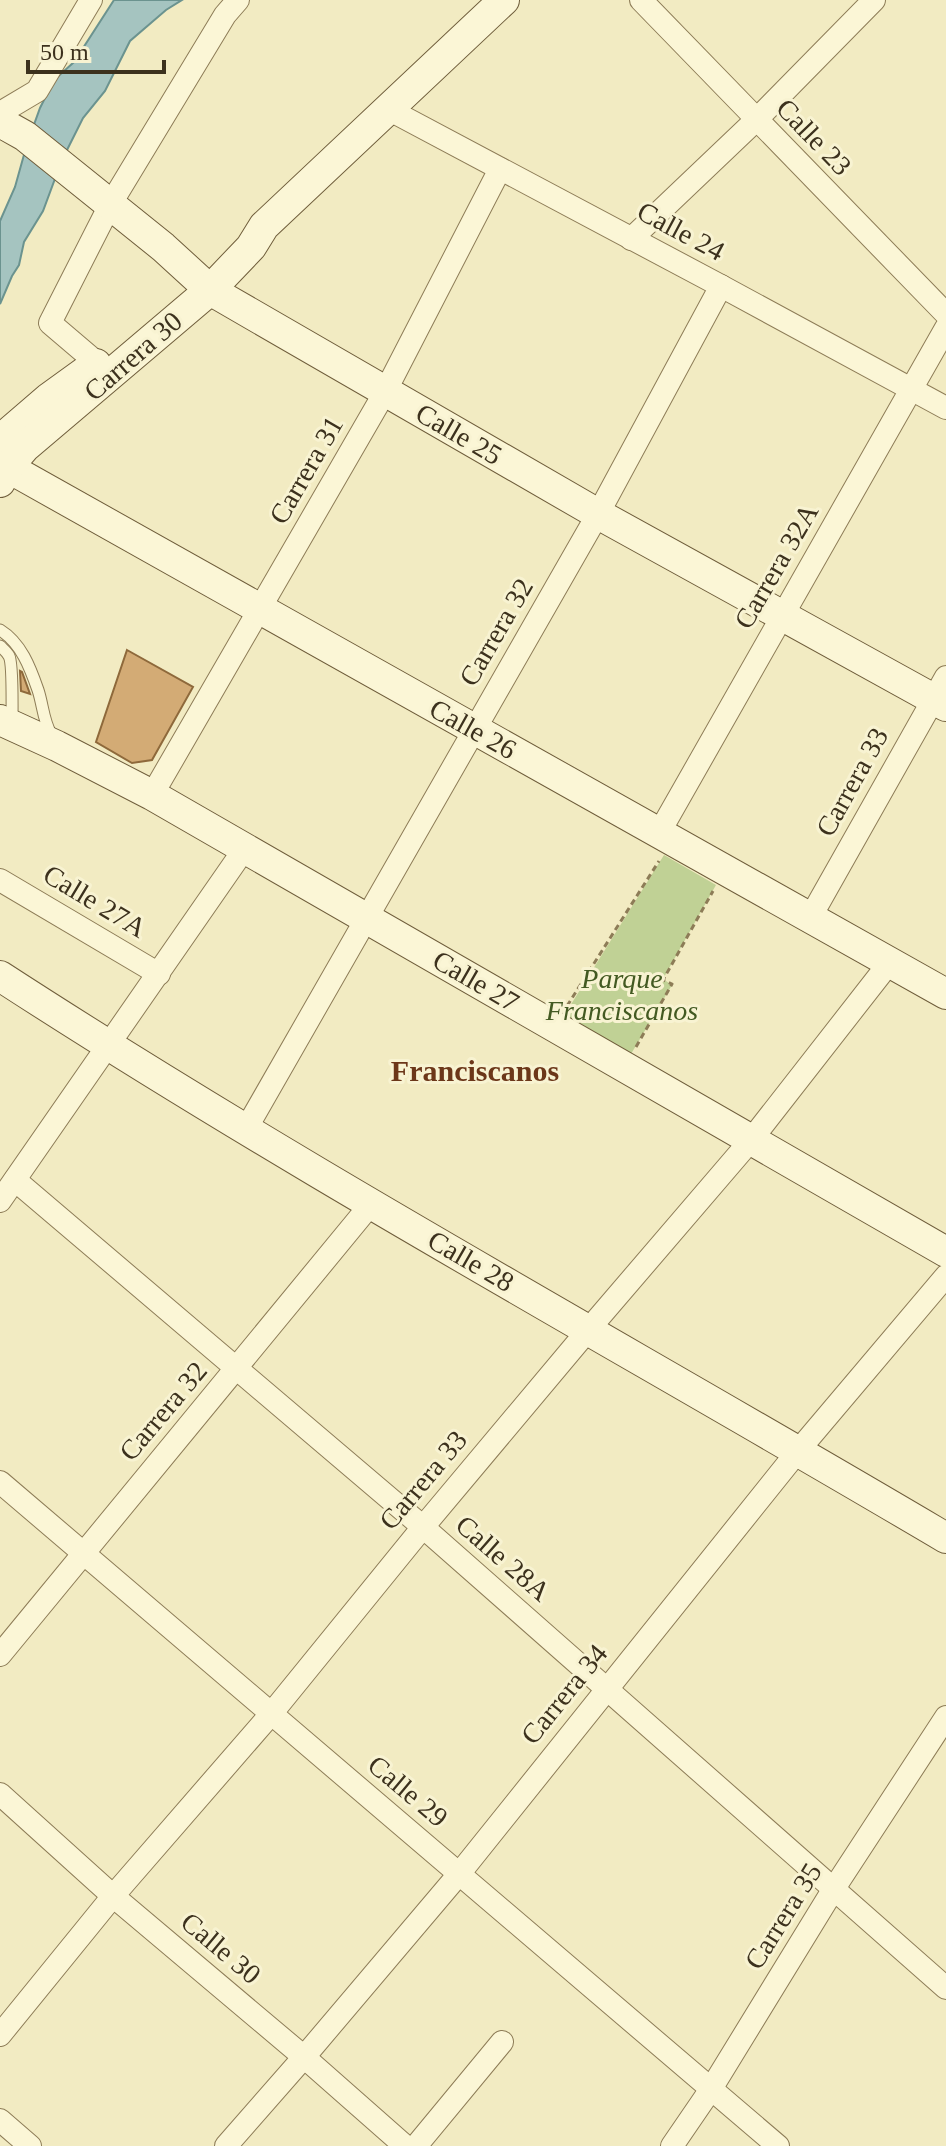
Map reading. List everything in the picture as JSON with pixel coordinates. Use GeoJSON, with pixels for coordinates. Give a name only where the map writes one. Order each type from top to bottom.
{"type":"FeatureCollection","features":[{"type":"Feature","properties":{"kind":"main road","name":"Carrera 30"},"geometry":{"type":"LineString","coordinates":[[2,463],[41,405],[251,247],[264,226],[504,0]]}},
{"type":"Feature","properties":{"kind":"main road","name":"Calle 25"},"geometry":{"type":"LineString","coordinates":[[13,129],[163,247],[204,284],[598,514],[782,615],[942,694]]}},
{"type":"Feature","properties":{"kind":"main road","name":"Carrera 30"},"geometry":{"type":"LineString","coordinates":[[2,463],[25,447],[204,284]]}},
{"type":"Feature","properties":{"kind":"main road","name":"Calle 26"},"geometry":{"type":"LineString","coordinates":[[2,463],[946,994]]}},
{"type":"Feature","properties":{"kind":"main road","name":"Calle 27"},"geometry":{"type":"LineString","coordinates":[[6,723],[152,795],[946,1252]]}},
{"type":"Feature","properties":{"kind":"main road","name":"Calle 28"},"geometry":{"type":"LineString","coordinates":[[0,976],[108,1046],[371,1204],[946,1538]]}},
{"type":"Feature","properties":{"kind":"street"},"geometry":{"type":"LineString","coordinates":[[0,113],[37,91],[91,0]]}},
{"type":"Feature","properties":{"kind":"street"},"geometry":{"type":"LineString","coordinates":[[97,363],[50,323],[103,200],[238,0]]}},
{"type":"Feature","properties":{"kind":"street","name":"Calle 23"},"geometry":{"type":"LineString","coordinates":[[641,0],[946,314]]}},
{"type":"Feature","properties":{"kind":"street"},"geometry":{"type":"LineString","coordinates":[[631,239],[756,120],[874,0]]}},
{"type":"Feature","properties":{"kind":"street","name":"Calle 24"},"geometry":{"type":"LineString","coordinates":[[388,109],[946,408]]}},
{"type":"Feature","properties":{"kind":"street","name":"Carrera 31"},"geometry":{"type":"LineString","coordinates":[[152,795],[385,392],[500,169]]}},
{"type":"Feature","properties":{"kind":"street","name":"Carrera 32"},"geometry":{"type":"LineString","coordinates":[[246,1129],[598,514],[721,286]]}},
{"type":"Feature","properties":{"kind":"street","name":"Carrera 32A"},"geometry":{"type":"LineString","coordinates":[[666,837],[782,615],[946,328]]}},
{"type":"Feature","properties":{"kind":"street","name":"Carrera 33"},"geometry":{"type":"LineString","coordinates":[[810,918],[942,694]]}},
{"type":"Feature","properties":{"kind":"street"},"geometry":{"type":"LineString","coordinates":[[0,1201],[245,848]]}},
{"type":"Feature","properties":{"kind":"street","name":"Calle 27A"},"geometry":{"type":"LineString","coordinates":[[0,880],[159,974]]}},
{"type":"Feature","properties":{"kind":"street","name":"Carrera 33"},"geometry":{"type":"LineString","coordinates":[[0,2035],[113,1896],[271,1714],[423,1527],[751,1140],[890,962]]}},
{"type":"Feature","properties":{"kind":"street","name":"Calle 28A"},"geometry":{"type":"LineString","coordinates":[[15,1180],[423,1527],[946,1988]]}},
{"type":"Feature","properties":{"kind":"street","name":"Carrera 32"},"geometry":{"type":"LineString","coordinates":[[0,1655],[371,1204]]}},
{"type":"Feature","properties":{"kind":"street","name":"Carrera 34"},"geometry":{"type":"LineString","coordinates":[[226,2146],[459,1874],[798,1451],[946,1276]]}},
{"type":"Feature","properties":{"kind":"street","name":"Calle 29"},"geometry":{"type":"LineString","coordinates":[[0,1482],[778,2146]]}},
{"type":"Feature","properties":{"kind":"street","name":"Carrera 35"},"geometry":{"type":"LineString","coordinates":[[672,2146],[946,1717]]}},
{"type":"Feature","properties":{"kind":"street","name":"Calle 30"},"geometry":{"type":"LineString","coordinates":[[0,1794],[113,1896],[405,2146]]}},
{"type":"Feature","properties":{"kind":"street"},"geometry":{"type":"LineString","coordinates":[[416,2146],[502,2042]]}},
{"type":"Feature","properties":{"kind":"street"},"geometry":{"type":"LineString","coordinates":[[0,2120],[30,2146]]}},
{"type":"Feature","properties":{"kind":"lane"},"geometry":{"type":"LineString","coordinates":[[0,630],[16,642],[26,661],[38,690],[45,724],[57,746]]}},
{"type":"Feature","properties":{"kind":"lane"},"geometry":{"type":"LineString","coordinates":[[0,646],[10,657],[12,669],[6,723]]}},
{"type":"Feature","properties":{"kind":"path"},"geometry":{"type":"LineString","coordinates":[[554,1026],[666,837]]}},
{"type":"Feature","properties":{"kind":"path"},"geometry":{"type":"LineString","coordinates":[[624,1067],[672,984],[663,980],[724,870]]}},
{"type":"Feature","properties":{"kind":"green space","name":"Parque Franciscanos"},"geometry":{"type":"Polygon","coordinates":[[[664,855],[716,885],[663,979],[672,985],[631,1054],[565,1014],[664,855]]]}},
{"type":"Feature","properties":{"kind":"water"},"geometry":{"type":"Polygon","coordinates":[[[114,0],[182,0],[130,41],[105,91],[83,118],[62,160],[43,211],[24,242],[19,265],[0,304],[0,221],[15,187],[40,108],[54,80],[74,62],[114,0]]]}},
{"type":"Feature","properties":{"kind":"building"},"geometry":{"type":"Polygon","coordinates":[[[127,650],[193,687],[152,760],[132,763],[96,742],[127,650]]]}},
{"type":"Feature","properties":{"kind":"building"},"geometry":{"type":"Polygon","coordinates":[[[22,672],[30,694],[21,691],[22,672]]]}},
{"type":"Feature","properties":{"kind":"district","name":"Franciscanos"},"geometry":{"type":"Point","coordinates":[475,1070]}}]}
